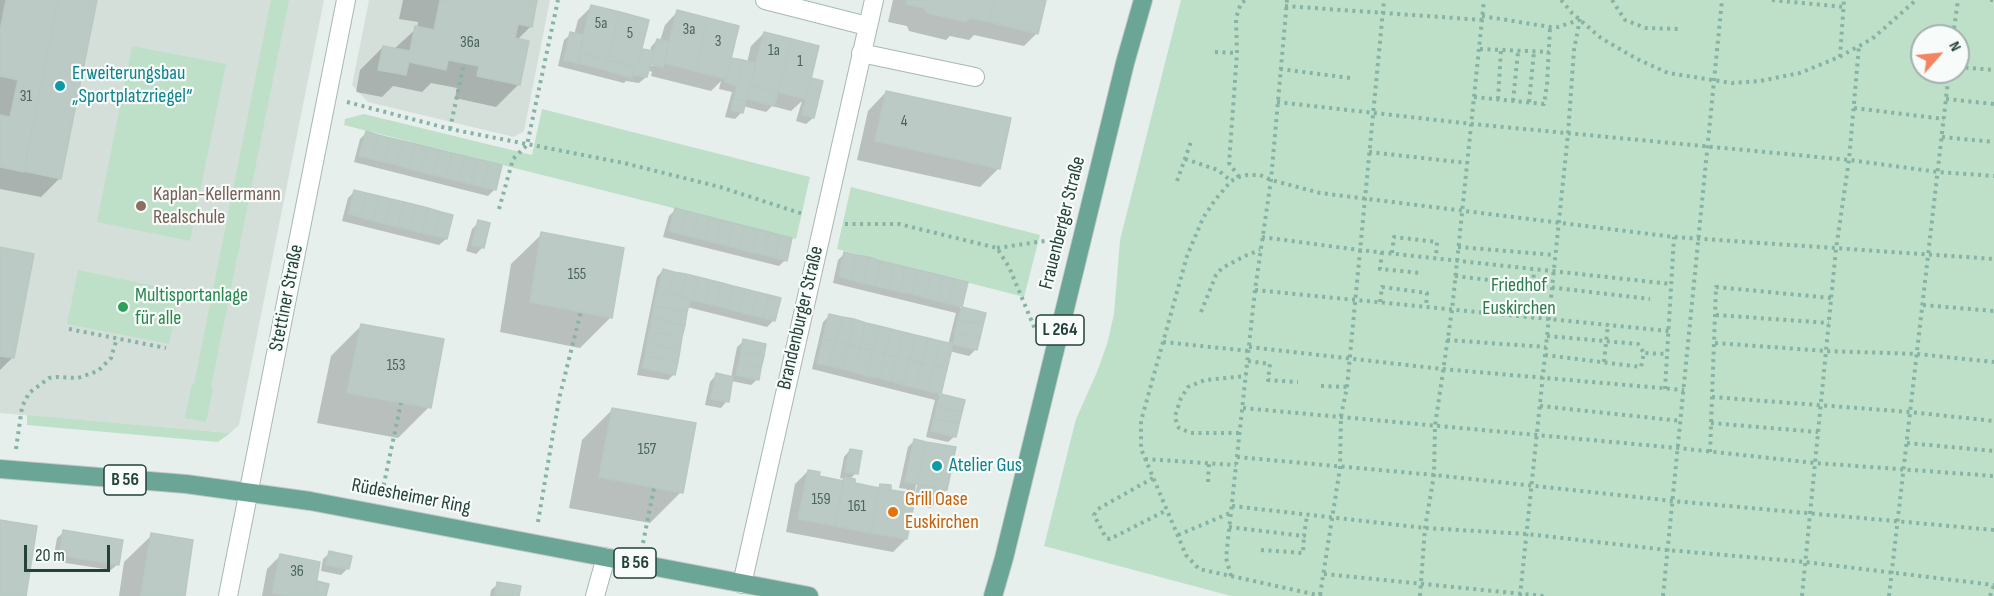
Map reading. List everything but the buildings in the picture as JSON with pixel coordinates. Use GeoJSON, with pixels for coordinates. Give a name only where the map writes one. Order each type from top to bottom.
{"type":"FeatureCollection","features":[{"type":"Feature","properties":{"kind":"main road","name":"Frauenberger Straße"},"geometry":{"type":"LineString","coordinates":[[993,596],[1143,0]]}},
{"type":"Feature","properties":{"kind":"main road","name":"Rüdesheimer Ring"},"geometry":{"type":"LineString","coordinates":[[6,470],[186,484],[250,492],[534,543],[809,596]]}},
{"type":"Feature","properties":{"kind":"street","name":"Stettiner Straße"},"geometry":{"type":"LineString","coordinates":[[228,596],[346,0]]}},
{"type":"Feature","properties":{"kind":"street"},"geometry":{"type":"LineString","coordinates":[[765,0],[867,26]]}},
{"type":"Feature","properties":{"kind":"street","name":"Brandenburger Straße"},"geometry":{"type":"LineString","coordinates":[[742,584],[874,0]]}},
{"type":"Feature","properties":{"kind":"street"},"geometry":{"type":"LineString","coordinates":[[861,53],[975,77]]}},
{"type":"Feature","properties":{"kind":"street"},"geometry":{"type":"LineString","coordinates":[[595,596],[606,557]]}},
{"type":"Feature","properties":{"kind":"path"},"geometry":{"type":"LineString","coordinates":[[499,209],[513,159],[527,146],[558,0]]}},
{"type":"Feature","properties":{"kind":"path"},"geometry":{"type":"LineString","coordinates":[[1239,177],[1229,163],[1237,53],[1236,18],[1241,3],[1246,0]]}},
{"type":"Feature","properties":{"kind":"path"},"geometry":{"type":"LineString","coordinates":[[1231,576],[1226,558],[1230,513],[1255,290],[1271,180],[1287,0]]}},
{"type":"Feature","properties":{"kind":"path"},"geometry":{"type":"LineString","coordinates":[[1384,0],[1374,113],[1363,199],[1347,387],[1341,416],[1340,468],[1321,596],[1199,569],[1190,561],[1145,459],[1142,449],[1141,421],[1191,244],[1209,209],[1231,181],[1239,177],[1260,175],[1320,193],[1363,199],[1699,240],[1994,259]]}},
{"type":"Feature","properties":{"kind":"path"},"geometry":{"type":"LineString","coordinates":[[1420,596],[1425,528],[1434,475],[1435,426],[1452,310],[1485,0]]}},
{"type":"Feature","properties":{"kind":"path"},"geometry":{"type":"LineString","coordinates":[[1561,0],[1601,38],[1637,59],[1668,73],[1732,84],[1800,73],[1839,57],[1872,39],[1916,0]]}},
{"type":"Feature","properties":{"kind":"path"},"geometry":{"type":"LineString","coordinates":[[1612,0],[1625,20],[1646,28],[1681,29]]}},
{"type":"Feature","properties":{"kind":"path"},"geometry":{"type":"LineString","coordinates":[[1663,596],[1722,0]]}},
{"type":"Feature","properties":{"kind":"path"},"geometry":{"type":"LineString","coordinates":[[1772,0],[1844,7]]}},
{"type":"Feature","properties":{"kind":"path"},"geometry":{"type":"LineString","coordinates":[[1839,57],[1845,0]]}},
{"type":"Feature","properties":{"kind":"path"},"geometry":{"type":"LineString","coordinates":[[1955,24],[1958,0]]}},
{"type":"Feature","properties":{"kind":"path"},"geometry":{"type":"LineString","coordinates":[[1285,6],[1483,18],[1550,27],[1558,27],[1580,19]]}},
{"type":"Feature","properties":{"kind":"path"},"geometry":{"type":"LineString","coordinates":[[1520,595],[1568,134],[1574,50],[1580,19]]}},
{"type":"Feature","properties":{"kind":"path"},"geometry":{"type":"LineString","coordinates":[[1474,97],[1544,104],[1550,27]]}},
{"type":"Feature","properties":{"kind":"path"},"geometry":{"type":"LineString","coordinates":[[1802,596],[1836,249],[1849,159],[1859,46]]}},
{"type":"Feature","properties":{"kind":"path"},"geometry":{"type":"LineString","coordinates":[[1480,49],[1549,52]]}},
{"type":"Feature","properties":{"kind":"path"},"geometry":{"type":"LineString","coordinates":[[1498,99],[1501,50]]}},
{"type":"Feature","properties":{"kind":"path"},"geometry":{"type":"LineString","coordinates":[[1215,52],[1237,53]]}},
{"type":"Feature","properties":{"kind":"path"},"geometry":{"type":"LineString","coordinates":[[1513,101],[1518,52]]}},
{"type":"Feature","properties":{"kind":"path"},"geometry":{"type":"LineString","coordinates":[[1529,102],[1534,52]]}},
{"type":"Feature","properties":{"kind":"path"},"geometry":{"type":"LineString","coordinates":[[450,129],[464,63]]}},
{"type":"Feature","properties":{"kind":"path"},"geometry":{"type":"LineString","coordinates":[[1970,68],[1994,70]]}},
{"type":"Feature","properties":{"kind":"path"},"geometry":{"type":"LineString","coordinates":[[1280,69],[1350,78]]}},
{"type":"Feature","properties":{"kind":"path"},"geometry":{"type":"LineString","coordinates":[[1889,596],[1948,84]]}},
{"type":"Feature","properties":{"kind":"path"},"geometry":{"type":"LineString","coordinates":[[326,97],[450,129],[527,146],[624,163],[720,187],[823,221],[857,225],[899,224],[997,248],[1083,235]]}},
{"type":"Feature","properties":{"kind":"path"},"geometry":{"type":"LineString","coordinates":[[1946,99],[1994,104]]}},
{"type":"Feature","properties":{"kind":"path"},"geometry":{"type":"LineString","coordinates":[[1277,102],[1707,148],[1849,159],[1938,172],[1994,176]]}},
{"type":"Feature","properties":{"kind":"path"},"geometry":{"type":"LineString","coordinates":[[1854,108],[1944,119]]}},
{"type":"Feature","properties":{"kind":"path"},"geometry":{"type":"LineString","coordinates":[[1942,137],[1994,141]]}},
{"type":"Feature","properties":{"kind":"path"},"geometry":{"type":"LineString","coordinates":[[1177,181],[1192,139]]}},
{"type":"Feature","properties":{"kind":"path"},"geometry":{"type":"LineString","coordinates":[[1369,152],[1467,163]]}},
{"type":"Feature","properties":{"kind":"path"},"geometry":{"type":"LineString","coordinates":[[1185,159],[1218,170],[1231,181]]}},
{"type":"Feature","properties":{"kind":"path"},"geometry":{"type":"LineString","coordinates":[[1262,237],[1359,250],[1671,284]]}},
{"type":"Feature","properties":{"kind":"path"},"geometry":{"type":"LineString","coordinates":[[1392,253],[1394,237],[1437,242],[1436,258]]}},
{"type":"Feature","properties":{"kind":"path"},"geometry":{"type":"LineString","coordinates":[[1665,389],[1674,237]]}},
{"type":"Feature","properties":{"kind":"path"},"geometry":{"type":"LineString","coordinates":[[1458,247],[1555,255]]}},
{"type":"Feature","properties":{"kind":"path"},"geometry":{"type":"LineString","coordinates":[[997,248],[1009,267],[1052,367]]}},
{"type":"Feature","properties":{"kind":"path"},"geometry":{"type":"LineString","coordinates":[[1201,312],[1216,275],[1222,268],[1260,250]]}},
{"type":"Feature","properties":{"kind":"path"},"geometry":{"type":"LineString","coordinates":[[1382,252],[1380,269],[1421,273]]}},
{"type":"Feature","properties":{"kind":"path"},"geometry":{"type":"LineString","coordinates":[[1533,285],[1534,270]]}},
{"type":"Feature","properties":{"kind":"path"},"geometry":{"type":"LineString","coordinates":[[1455,276],[1650,299]]}},
{"type":"Feature","properties":{"kind":"path"},"geometry":{"type":"LineString","coordinates":[[1380,302],[1382,287],[1427,293],[1426,307]]}},
{"type":"Feature","properties":{"kind":"path"},"geometry":{"type":"LineString","coordinates":[[1710,452],[1716,287],[1831,298]]}},
{"type":"Feature","properties":{"kind":"path"},"geometry":{"type":"LineString","coordinates":[[1255,290],[1669,331]]}},
{"type":"Feature","properties":{"kind":"path"},"geometry":{"type":"LineString","coordinates":[[1923,305],[1994,311]]}},
{"type":"Feature","properties":{"kind":"path"},"geometry":{"type":"LineString","coordinates":[[534,543],[559,399],[580,311]]}},
{"type":"Feature","properties":{"kind":"path"},"geometry":{"type":"LineString","coordinates":[[1716,315],[1829,323]]}},
{"type":"Feature","properties":{"kind":"path"},"geometry":{"type":"LineString","coordinates":[[1604,362],[1608,324]]}},
{"type":"Feature","properties":{"kind":"path"},"geometry":{"type":"LineString","coordinates":[[69,329],[166,348]]}},
{"type":"Feature","properties":{"kind":"path"},"geometry":{"type":"LineString","coordinates":[[1545,355],[1641,367],[1644,353],[1638,344],[1547,336]]}},
{"type":"Feature","properties":{"kind":"path"},"geometry":{"type":"LineString","coordinates":[[6,470],[22,407],[29,393],[50,378],[78,378],[98,371],[111,358],[117,338]]}},
{"type":"Feature","properties":{"kind":"path"},"geometry":{"type":"LineString","coordinates":[[1446,340],[1546,347]]}},
{"type":"Feature","properties":{"kind":"path"},"geometry":{"type":"LineString","coordinates":[[1164,342],[1349,358],[1543,379],[1684,390]]}},
{"type":"Feature","properties":{"kind":"path"},"geometry":{"type":"LineString","coordinates":[[1715,343],[1826,351],[1917,354],[1994,362]]}},
{"type":"Feature","properties":{"kind":"path"},"geometry":{"type":"LineString","coordinates":[[1644,353],[1667,354]]}},
{"type":"Feature","properties":{"kind":"path"},"geometry":{"type":"LineString","coordinates":[[1248,361],[1270,364],[1268,380],[1298,382]]}},
{"type":"Feature","properties":{"kind":"path"},"geometry":{"type":"LineString","coordinates":[[1239,434],[1191,433],[1179,428],[1175,416],[1181,398],[1188,387],[1205,380],[1246,376]]}},
{"type":"Feature","properties":{"kind":"path"},"geometry":{"type":"LineString","coordinates":[[1321,386],[1347,387]]}},
{"type":"Feature","properties":{"kind":"path"},"geometry":{"type":"LineString","coordinates":[[1712,396],[1994,421]]}},
{"type":"Feature","properties":{"kind":"path"},"geometry":{"type":"LineString","coordinates":[[378,514],[401,403]]}},
{"type":"Feature","properties":{"kind":"path"},"geometry":{"type":"LineString","coordinates":[[1540,406],[1681,421]]}},
{"type":"Feature","properties":{"kind":"path"},"geometry":{"type":"LineString","coordinates":[[1243,408],[1678,448],[1815,463],[1994,476]]}},
{"type":"Feature","properties":{"kind":"path"},"geometry":{"type":"LineString","coordinates":[[1711,423],[1818,432]]}},
{"type":"Feature","properties":{"kind":"path"},"geometry":{"type":"LineString","coordinates":[[1907,443],[1994,451]]}},
{"type":"Feature","properties":{"kind":"path"},"geometry":{"type":"LineString","coordinates":[[1237,457],[1434,475],[1673,501],[1994,530]]}},
{"type":"Feature","properties":{"kind":"path"},"geometry":{"type":"LineString","coordinates":[[1145,459],[1236,465]]}},
{"type":"Feature","properties":{"kind":"path"},"geometry":{"type":"LineString","coordinates":[[1208,482],[1209,464]]}},
{"type":"Feature","properties":{"kind":"path"},"geometry":{"type":"LineString","coordinates":[[1153,478],[1098,509],[1094,514],[1106,538],[1110,539],[1167,510]]}},
{"type":"Feature","properties":{"kind":"path"},"geometry":{"type":"LineString","coordinates":[[639,564],[654,488]]}},
{"type":"Feature","properties":{"kind":"path"},"geometry":{"type":"LineString","coordinates":[[1232,506],[1425,528],[1527,534],[1667,550],[1805,562],[1994,585],[1990,596]]}},
{"type":"Feature","properties":{"kind":"path"},"geometry":{"type":"LineString","coordinates":[[1178,535],[1230,513]]}},
{"type":"Feature","properties":{"kind":"path"},"geometry":{"type":"LineString","coordinates":[[1261,550],[1303,553],[1306,515]]}},
{"type":"Feature","properties":{"kind":"path"},"geometry":{"type":"LineString","coordinates":[[1229,527],[1304,536]]}},
{"type":"Feature","properties":{"kind":"path"},"geometry":{"type":"LineString","coordinates":[[1323,574],[1544,596]]}},
{"type":"Feature","properties":{"kind":"shaded area","name":"Kaplan-Kellermann Realschule"},"geometry":{"type":"Polygon","coordinates":[[[0,0],[324,0],[239,425],[230,433],[0,413],[0,0]]]}},
{"type":"Feature","properties":{"kind":"shaded area"},"geometry":{"type":"Polygon","coordinates":[[[369,0],[550,0],[524,131],[514,137],[368,102],[352,85],[369,0]]]}},
{"type":"Feature","properties":{"kind":"green space"},"geometry":{"type":"Polygon","coordinates":[[[271,0],[289,0],[206,422],[185,418],[192,384],[194,384],[271,0]]]}},
{"type":"Feature","properties":{"kind":"green space","name":"Friedhof Euskirchen"},"geometry":{"type":"Polygon","coordinates":[[[1181,0],[1994,0],[1994,596],[1231,596],[1044,546],[1076,419],[1097,372],[1114,314],[1120,240],[1181,0]]]}},
{"type":"Feature","properties":{"kind":"green space"},"geometry":{"type":"Polygon","coordinates":[[[132,46],[226,64],[190,241],[97,222],[132,46]]]}},
{"type":"Feature","properties":{"kind":"green space"},"geometry":{"type":"Polygon","coordinates":[[[542,109],[810,177],[796,239],[344,125],[345,119],[364,114],[532,155],[542,109]]]}},
{"type":"Feature","properties":{"kind":"green space"},"geometry":{"type":"Polygon","coordinates":[[[851,187],[1040,235],[1024,297],[837,249],[851,187]]]}},
{"type":"Feature","properties":{"kind":"green space","name":"Multisportanlage für alle"},"geometry":{"type":"Polygon","coordinates":[[[78,270],[179,291],[169,344],[67,324],[78,270]]]}},
{"type":"Feature","properties":{"kind":"green space"},"geometry":{"type":"Polygon","coordinates":[[[27,415],[230,433],[218,442],[27,425],[27,415]]]}},
{"type":"Feature","properties":{"kind":"place","name":"Erweiterungsbau „Sportplatzriegel“"},"geometry":{"type":"Point","coordinates":[60,86]}},
{"type":"Feature","properties":{"kind":"place","name":"Kaplan-Kellermann Realschule"},"geometry":{"type":"Point","coordinates":[141,206]}},
{"type":"Feature","properties":{"kind":"place","name":"Multisportanlage für alle"},"geometry":{"type":"Point","coordinates":[123,307]}},
{"type":"Feature","properties":{"kind":"place","name":"Atelier Gus"},"geometry":{"type":"Point","coordinates":[937,466]}},
{"type":"Feature","properties":{"kind":"place","name":"Grill Oase Euskirchen"},"geometry":{"type":"Point","coordinates":[893,512]}}]}
